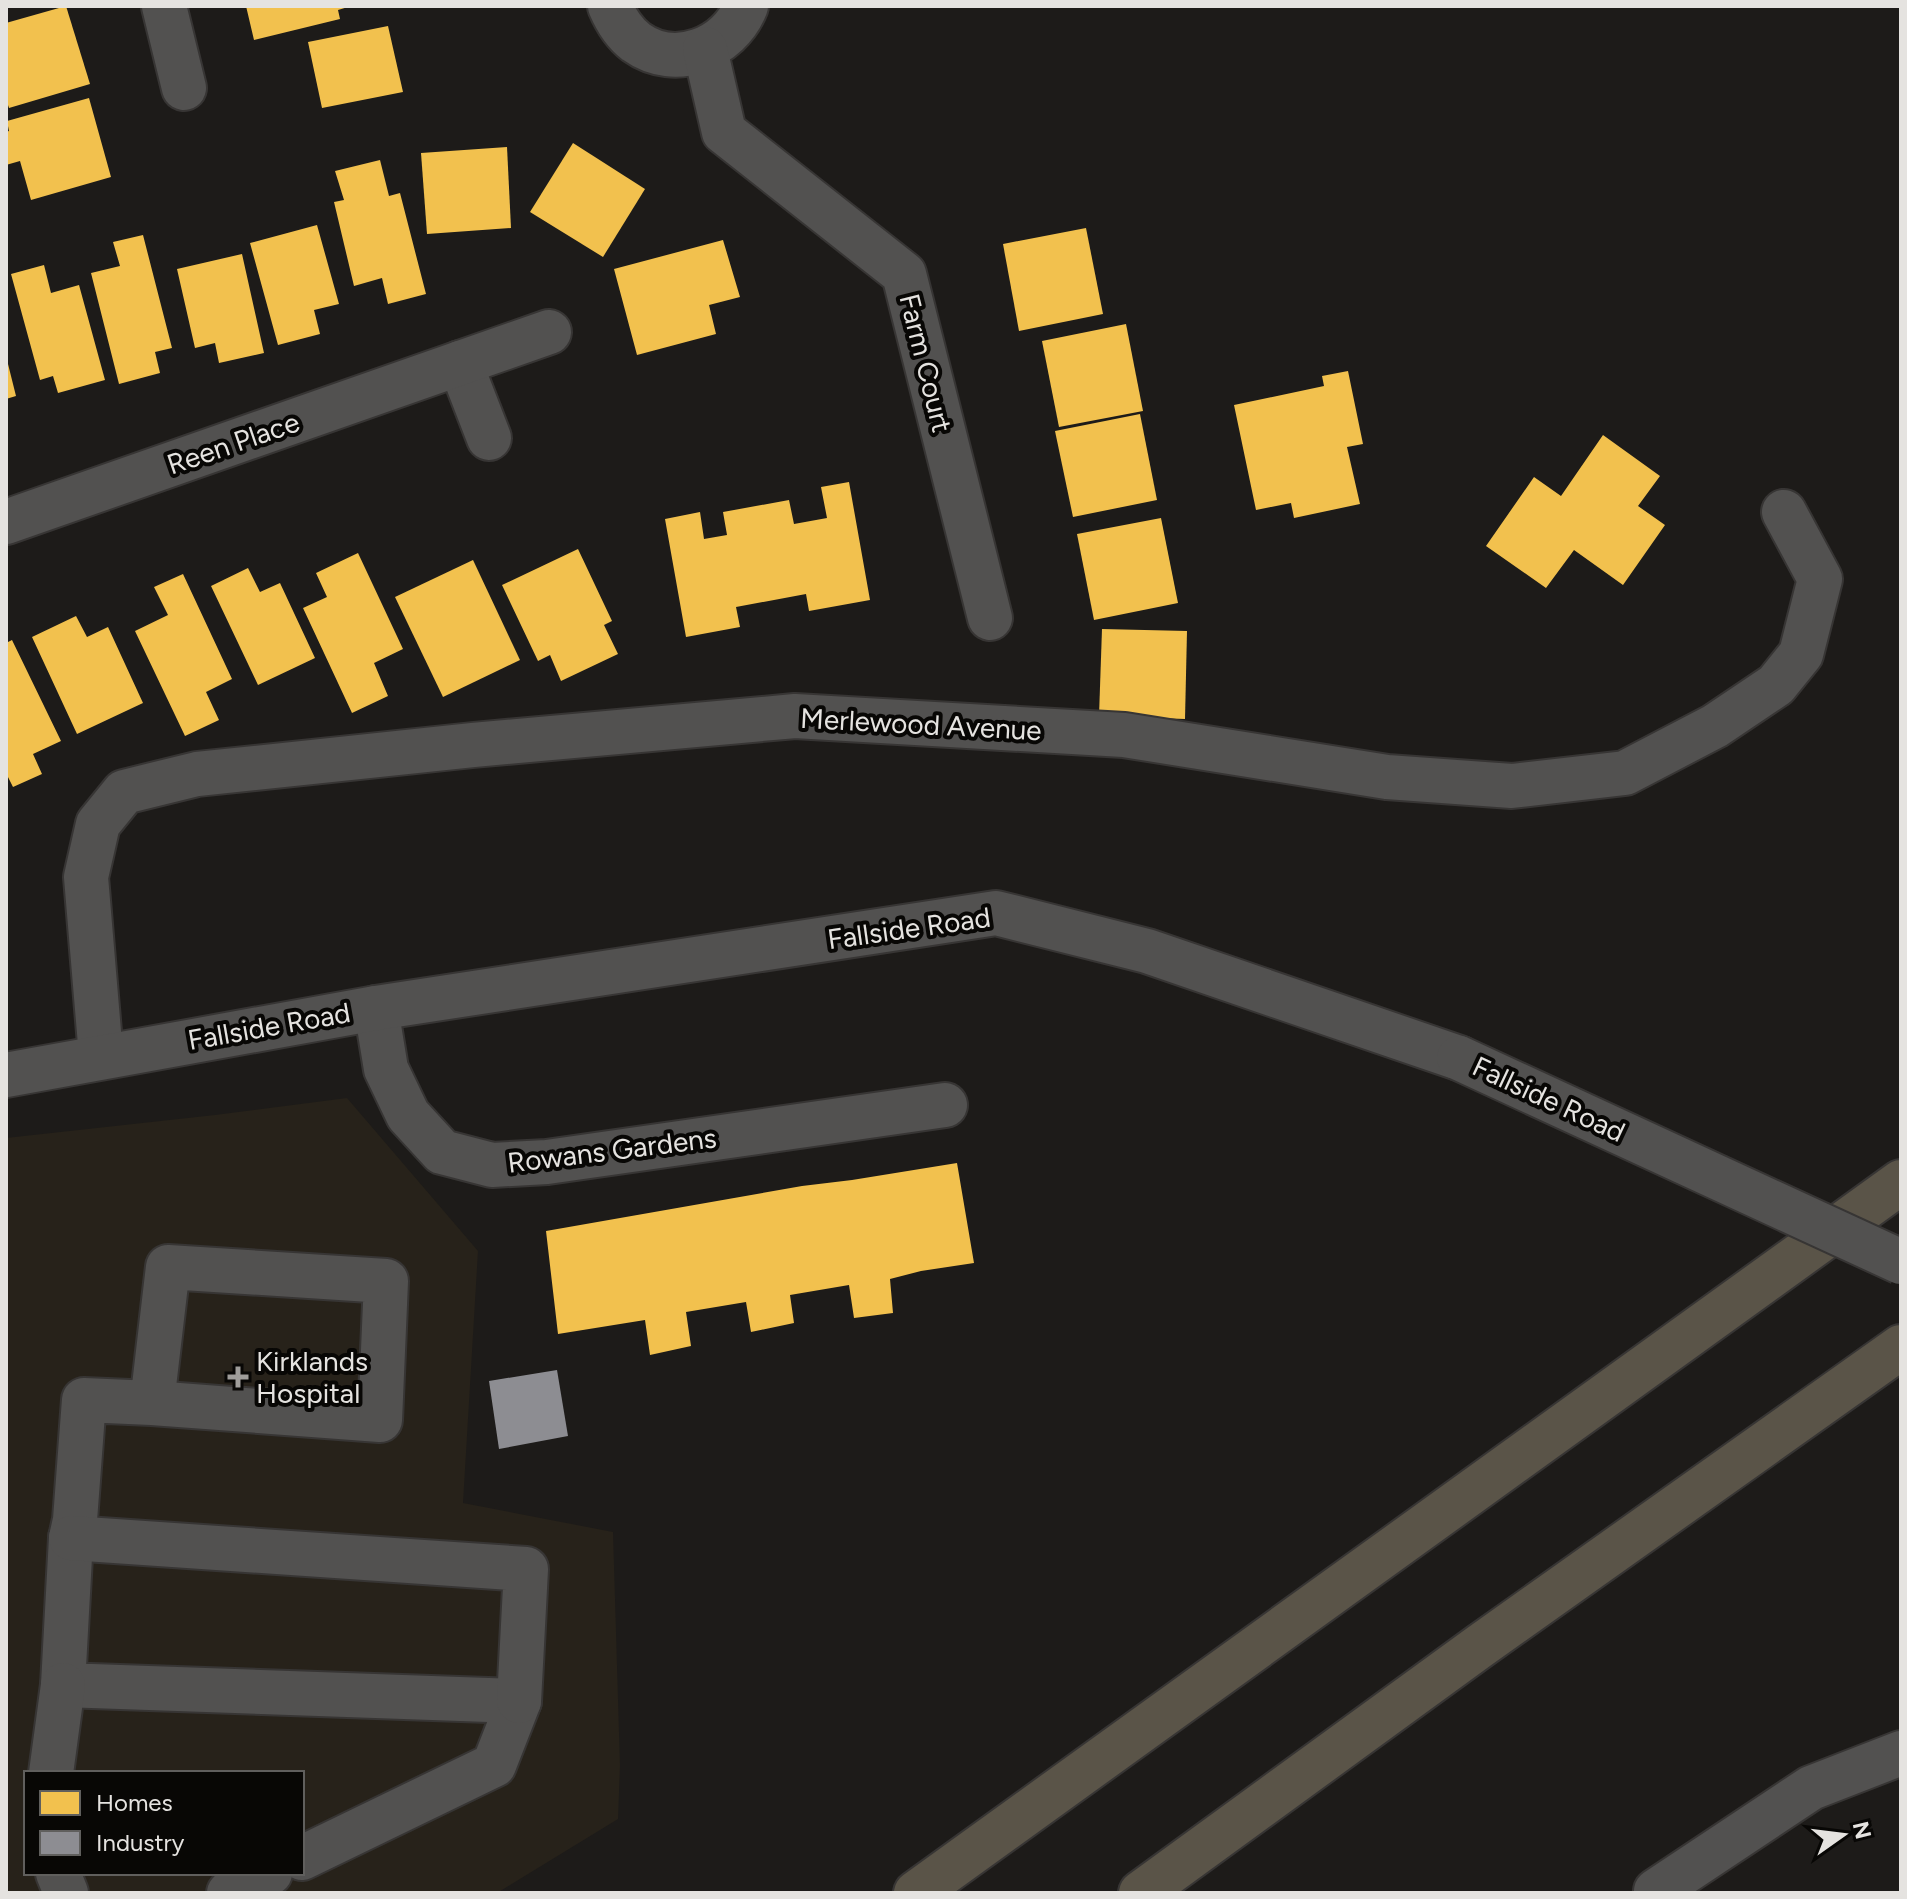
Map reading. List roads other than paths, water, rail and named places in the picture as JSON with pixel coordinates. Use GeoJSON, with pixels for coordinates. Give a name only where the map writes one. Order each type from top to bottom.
{"type":"FeatureCollection","features":[{"type":"Feature","properties":{"kind":"highway"},"geometry":{"type":"LineString","coordinates":[[916,1893],[1901,1182]]}},
{"type":"Feature","properties":{"kind":"highway"},"geometry":{"type":"LineString","coordinates":[[1141,1893],[1480,1646],[1901,1347]]}},
{"type":"Feature","properties":{"kind":"highway"},"geometry":{"type":"LineString","coordinates":[[1188,1893],[1480,1646]]}},
{"type":"Feature","properties":{"kind":"street"},"geometry":{"type":"LineString","coordinates":[[164,6],[184,88]]}},
{"type":"Feature","properties":{"kind":"street"},"geometry":{"type":"LineString","coordinates":[[610,6],[619,25],[636,42],[658,52],[681,55],[705,49],[725,37],[741,19],[746,6]]}},
{"type":"Feature","properties":{"kind":"street","name":"Farm Court"},"geometry":{"type":"LineString","coordinates":[[705,49],[724,132],[904,274],[990,618]]}},
{"type":"Feature","properties":{"kind":"street","name":"Reen Place"},"geometry":{"type":"LineString","coordinates":[[6,522],[549,332]]}},
{"type":"Feature","properties":{"kind":"street"},"geometry":{"type":"LineString","coordinates":[[460,363],[489,438]]}},
{"type":"Feature","properties":{"kind":"street","name":"Merlewood Avenue"},"geometry":{"type":"LineString","coordinates":[[101,1056],[86,877],[98,824],[124,792],[197,774],[795,716],[1124,735],[1387,777],[1512,786],[1625,773],[1715,726],[1776,685],[1801,654],[1820,579],[1784,512]]}},
{"type":"Feature","properties":{"kind":"street","name":"Fallside Road"},"geometry":{"type":"LineString","coordinates":[[6,1075],[376,1008],[996,913],[1147,951],[1459,1058],[1901,1262]]}},
{"type":"Feature","properties":{"kind":"street","name":"Rowans Gardens"},"geometry":{"type":"LineString","coordinates":[[376,1008],[386,1069],[408,1115],[442,1152],[492,1165],[547,1162],[945,1105]]}},
{"type":"Feature","properties":{"kind":"street"},"geometry":{"type":"LineString","coordinates":[[51,1771],[63,1685],[71,1538],[84,1400],[380,1420],[386,1281],[168,1267],[152,1403]]}},
{"type":"Feature","properties":{"kind":"street"},"geometry":{"type":"LineString","coordinates":[[71,1538],[526,1569],[519,1701],[494,1765],[304,1857]]}},
{"type":"Feature","properties":{"kind":"street"},"geometry":{"type":"LineString","coordinates":[[63,1685],[519,1701]]}},
{"type":"Feature","properties":{"kind":"street"},"geometry":{"type":"LineString","coordinates":[[1656,1891],[1811,1788],[1901,1753]]}},
{"type":"Feature","properties":{"kind":"street"},"geometry":{"type":"LineString","coordinates":[[229,1893],[266,1875]]}},
{"type":"Feature","properties":{"kind":"place","name":"Kirklands Hospital"},"geometry":{"type":"Point","coordinates":[238,1377]}}]}
